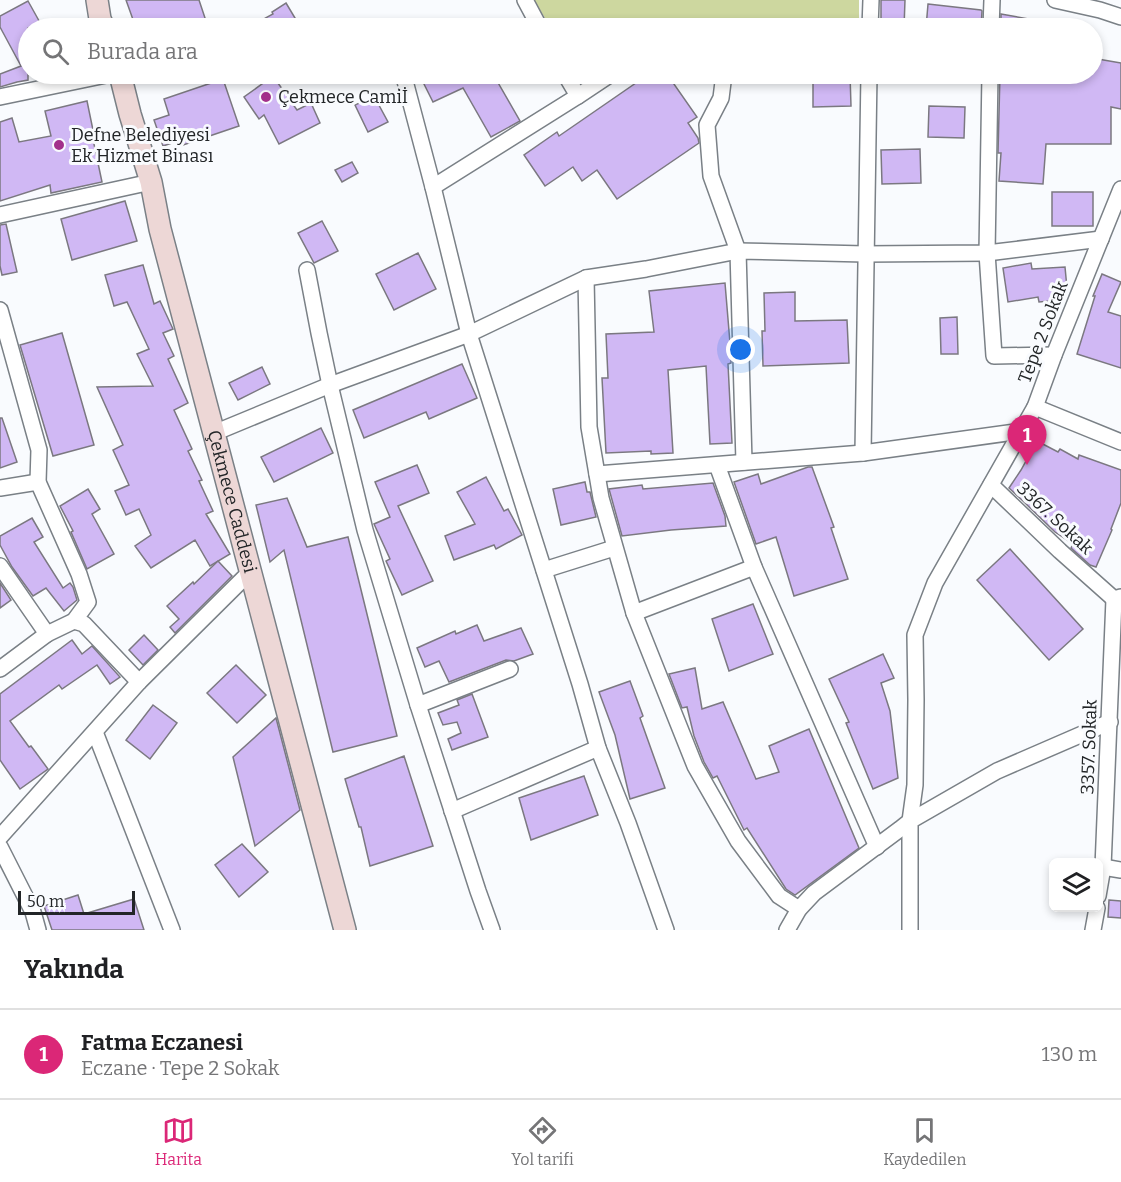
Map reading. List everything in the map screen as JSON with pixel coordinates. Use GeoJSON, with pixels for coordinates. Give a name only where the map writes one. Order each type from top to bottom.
{"type":"FeatureCollection","features":[{"type":"Feature","properties":{"kind":"main road","name":"Çekmece Caddesi"},"geometry":{"type":"LineString","coordinates":[[122,84],[151,182],[160,229],[343,929]]}},
{"type":"Feature","properties":{"kind":"street"},"geometry":{"type":"LineString","coordinates":[[85,0],[100,16]]}},
{"type":"Feature","properties":{"kind":"street"},"geometry":{"type":"LineString","coordinates":[[525,0],[535,18]]}},
{"type":"Feature","properties":{"kind":"street"},"geometry":{"type":"LineString","coordinates":[[870,18],[871,0]]}},
{"type":"Feature","properties":{"kind":"street"},"geometry":{"type":"LineString","coordinates":[[991,18],[992,0]]}},
{"type":"Feature","properties":{"kind":"street"},"geometry":{"type":"LineString","coordinates":[[1055,0],[1101,5],[1121,18]]}},
{"type":"Feature","properties":{"kind":"street"},"geometry":{"type":"LineString","coordinates":[[0,97],[63,84]]}},
{"type":"Feature","properties":{"kind":"street"},"geometry":{"type":"LineString","coordinates":[[406,84],[434,187],[469,334],[580,684],[598,748],[628,823],[666,930]]}},
{"type":"Feature","properties":{"kind":"street"},"geometry":{"type":"LineString","coordinates":[[571,84],[578,96]]}},
{"type":"Feature","properties":{"kind":"street"},"geometry":{"type":"LineString","coordinates":[[434,187],[595,84]]}},
{"type":"Feature","properties":{"kind":"street"},"geometry":{"type":"LineString","coordinates":[[722,84],[721,98],[707,125],[711,176],[738,251],[744,462]]}},
{"type":"Feature","properties":{"kind":"street"},"geometry":{"type":"LineString","coordinates":[[863,453],[869,84]]}},
{"type":"Feature","properties":{"kind":"street"},"geometry":{"type":"LineString","coordinates":[[990,84],[987,253],[994,356],[1054,355]]}},
{"type":"Feature","properties":{"kind":"street"},"geometry":{"type":"LineString","coordinates":[[0,215],[151,182]]}},
{"type":"Feature","properties":{"kind":"street","name":"Tepe 2 Sokak"},"geometry":{"type":"LineString","coordinates":[[910,930],[910,820],[915,785],[915,635],[935,583],[1035,407],[1121,189]]}},
{"type":"Feature","properties":{"kind":"street"},"geometry":{"type":"LineString","coordinates":[[214,433],[330,385],[469,334],[586,278],[738,251],[865,254],[987,253],[1101,239]]}},
{"type":"Feature","properties":{"kind":"street"},"geometry":{"type":"LineString","coordinates":[[307,270],[330,385],[365,530],[418,705],[492,930]]}},
{"type":"Feature","properties":{"kind":"street"},"geometry":{"type":"LineString","coordinates":[[586,278],[589,427],[601,498],[634,614],[695,766],[738,841],[779,896],[799,909]]}},
{"type":"Feature","properties":{"kind":"street"},"geometry":{"type":"LineString","coordinates":[[0,310],[39,450],[38,482],[79,574],[88,602],[74,621],[47,634],[0,669]]}},
{"type":"Feature","properties":{"kind":"street"},"geometry":{"type":"LineString","coordinates":[[1035,407],[1121,442]]}},
{"type":"Feature","properties":{"kind":"street"},"geometry":{"type":"LineString","coordinates":[[597,474],[863,453],[1022,431]]}},
{"type":"Feature","properties":{"kind":"street"},"geometry":{"type":"LineString","coordinates":[[717,465],[754,567],[877,847]]}},
{"type":"Feature","properties":{"kind":"street"},"geometry":{"type":"LineString","coordinates":[[0,488],[38,482]]}},
{"type":"Feature","properties":{"kind":"street","name":"3367. Sokak"},"geometry":{"type":"LineString","coordinates":[[991,484],[1060,551],[1117,598]]}},
{"type":"Feature","properties":{"kind":"street"},"geometry":{"type":"LineString","coordinates":[[544,570],[614,548]]}},
{"type":"Feature","properties":{"kind":"street"},"geometry":{"type":"LineString","coordinates":[[0,566],[47,634]]}},
{"type":"Feature","properties":{"kind":"street"},"geometry":{"type":"LineString","coordinates":[[634,614],[754,567]]}},
{"type":"Feature","properties":{"kind":"street"},"geometry":{"type":"LineString","coordinates":[[0,837],[139,682],[251,572]]}},
{"type":"Feature","properties":{"kind":"street","name":"3357. Sokak"},"geometry":{"type":"LineString","coordinates":[[1103,867],[1117,598]]}},
{"type":"Feature","properties":{"kind":"street"},"geometry":{"type":"LineString","coordinates":[[74,621],[84,624],[139,682]]}},
{"type":"Feature","properties":{"kind":"street"},"geometry":{"type":"LineString","coordinates":[[418,705],[510,669]]}},
{"type":"Feature","properties":{"kind":"street"},"geometry":{"type":"LineString","coordinates":[[787,930],[799,909],[814,893],[910,820],[997,771],[1110,722]]}},
{"type":"Feature","properties":{"kind":"street"},"geometry":{"type":"LineString","coordinates":[[95,732],[171,930]]}},
{"type":"Feature","properties":{"kind":"street"},"geometry":{"type":"LineString","coordinates":[[452,811],[598,748]]}},
{"type":"Feature","properties":{"kind":"street"},"geometry":{"type":"LineString","coordinates":[[0,848],[33,912],[38,930]]}},
{"type":"Feature","properties":{"kind":"street"},"geometry":{"type":"LineString","coordinates":[[1103,867],[1121,870]]}},
{"type":"Feature","properties":{"kind":"street"},"geometry":{"type":"LineString","coordinates":[[1093,930],[1096,912]]}},
{"type":"Feature","properties":{"kind":"green space"},"geometry":{"type":"Polygon","coordinates":[[[534,0],[859,0],[859,18],[545,18],[534,0]]]}},
{"type":"Feature","properties":{"kind":"building"},"geometry":{"type":"Polygon","coordinates":[[[126,0],[199,0],[205,18],[132,18],[126,0]]]}},
{"type":"Feature","properties":{"kind":"building"},"geometry":{"type":"Polygon","coordinates":[[[881,0],[905,0],[904,18],[881,18],[881,0]]]}},
{"type":"Feature","properties":{"kind":"building"},"geometry":{"type":"Polygon","coordinates":[[[28,1],[37,18],[18,18],[18,60],[0,27],[0,16],[28,1]]]}},
{"type":"Feature","properties":{"kind":"building"},"geometry":{"type":"Polygon","coordinates":[[[286,3],[295,18],[266,18],[273,14],[272,12],[286,3]]]}},
{"type":"Feature","properties":{"kind":"building"},"geometry":{"type":"Polygon","coordinates":[[[928,4],[982,11],[982,18],[927,18],[928,4]]]}},
{"type":"Feature","properties":{"kind":"building"},"geometry":{"type":"Polygon","coordinates":[[[1001,14],[1024,18],[1001,18],[1001,14]]]}},
{"type":"Feature","properties":{"kind":"building"},"geometry":{"type":"Polygon","coordinates":[[[1103,60],[1121,63],[1121,109],[1111,107],[1111,144],[1046,144],[1043,184],[999,181],[1001,153],[998,153],[1000,84],[1103,84],[1103,60]]]}},
{"type":"Feature","properties":{"kind":"building"},"geometry":{"type":"Polygon","coordinates":[[[18,67],[18,82],[0,87],[0,74],[18,67]]]}},
{"type":"Feature","properties":{"kind":"building"},"geometry":{"type":"Polygon","coordinates":[[[208,84],[225,84],[239,126],[180,146],[178,141],[163,146],[154,120],[169,115],[164,99],[208,84]]]}},
{"type":"Feature","properties":{"kind":"building"},"geometry":{"type":"Polygon","coordinates":[[[262,84],[279,84],[297,110],[311,103],[320,123],[279,144],[264,115],[259,119],[244,97],[262,84]]]}},
{"type":"Feature","properties":{"kind":"building"},"geometry":{"type":"Polygon","coordinates":[[[424,84],[499,84],[520,121],[491,137],[463,88],[433,102],[424,84]]]}},
{"type":"Feature","properties":{"kind":"building"},"geometry":{"type":"Polygon","coordinates":[[[634,84],[674,84],[697,117],[688,123],[699,143],[617,199],[597,170],[582,181],[573,167],[545,186],[524,155],[557,132],[559,136],[634,84]]]}},
{"type":"Feature","properties":{"kind":"building"},"geometry":{"type":"Polygon","coordinates":[[[813,84],[850,84],[851,106],[813,107],[813,84]]]}},
{"type":"Feature","properties":{"kind":"building"},"geometry":{"type":"Polygon","coordinates":[[[374,96],[388,122],[368,132],[355,105],[374,96]]]}},
{"type":"Feature","properties":{"kind":"building"},"geometry":{"type":"Polygon","coordinates":[[[87,101],[102,182],[51,193],[50,185],[0,201],[0,122],[12,118],[19,142],[51,136],[45,111],[87,101]]]}},
{"type":"Feature","properties":{"kind":"building"},"geometry":{"type":"Polygon","coordinates":[[[929,106],[965,107],[964,138],[928,137],[929,106]]]}},
{"type":"Feature","properties":{"kind":"building"},"geometry":{"type":"Polygon","coordinates":[[[920,149],[921,183],[882,184],[881,150],[920,149]]]}},
{"type":"Feature","properties":{"kind":"building"},"geometry":{"type":"Polygon","coordinates":[[[352,162],[358,173],[342,182],[335,170],[352,162]]]}},
{"type":"Feature","properties":{"kind":"building"},"geometry":{"type":"Polygon","coordinates":[[[1052,192],[1093,192],[1093,226],[1052,226],[1052,192]]]}},
{"type":"Feature","properties":{"kind":"building"},"geometry":{"type":"Polygon","coordinates":[[[125,201],[137,241],[72,260],[61,219],[125,201]]]}},
{"type":"Feature","properties":{"kind":"building"},"geometry":{"type":"Polygon","coordinates":[[[322,221],[338,251],[314,263],[298,233],[322,221]]]}},
{"type":"Feature","properties":{"kind":"building"},"geometry":{"type":"Polygon","coordinates":[[[6,224],[17,272],[2,275],[0,225],[6,224]]]}},
{"type":"Feature","properties":{"kind":"building"},"geometry":{"type":"Polygon","coordinates":[[[418,253],[436,289],[394,310],[376,274],[418,253]]]}},
{"type":"Feature","properties":{"kind":"building"},"geometry":{"type":"Polygon","coordinates":[[[1031,263],[1032,269],[1065,267],[1067,288],[1061,288],[1062,300],[1039,302],[1038,297],[1008,302],[1003,268],[1031,263]]]}},
{"type":"Feature","properties":{"kind":"building"},"geometry":{"type":"Polygon","coordinates":[[[143,265],[154,304],[160,301],[173,329],[163,333],[174,356],[168,359],[188,403],[174,410],[192,449],[188,451],[213,511],[206,514],[230,554],[210,566],[195,540],[151,568],[135,546],[151,535],[139,509],[126,515],[115,491],[129,485],[113,450],[123,445],[97,387],[153,386],[137,354],[149,349],[127,302],[114,306],[105,275],[143,265]]]}},
{"type":"Feature","properties":{"kind":"building"},"geometry":{"type":"Polygon","coordinates":[[[1102,274],[1121,282],[1108,312],[1121,316],[1121,368],[1077,354],[1095,296],[1093,296],[1102,274]]]}},
{"type":"Feature","properties":{"kind":"building"},"geometry":{"type":"Polygon","coordinates":[[[725,283],[731,355],[731,363],[728,364],[732,443],[710,444],[706,366],[668,370],[673,453],[651,454],[651,451],[606,453],[602,378],[608,378],[606,334],[654,332],[649,291],[725,283]]]}},
{"type":"Feature","properties":{"kind":"building"},"geometry":{"type":"Polygon","coordinates":[[[795,292],[795,321],[847,320],[849,363],[763,366],[764,293],[795,292]]]}},
{"type":"Feature","properties":{"kind":"building"},"geometry":{"type":"Polygon","coordinates":[[[957,317],[958,354],[941,354],[940,318],[957,317]]]}},
{"type":"Feature","properties":{"kind":"building"},"geometry":{"type":"Polygon","coordinates":[[[62,333],[94,445],[53,456],[20,345],[62,333]]]}},
{"type":"Feature","properties":{"kind":"building"},"geometry":{"type":"Polygon","coordinates":[[[462,364],[477,398],[429,419],[426,412],[364,438],[353,410],[462,364]]]}},
{"type":"Feature","properties":{"kind":"building"},"geometry":{"type":"Polygon","coordinates":[[[262,367],[270,384],[238,400],[229,383],[262,367]]]}},
{"type":"Feature","properties":{"kind":"building"},"geometry":{"type":"Polygon","coordinates":[[[0,418],[2,418],[17,462],[0,468],[0,418]]]}},
{"type":"Feature","properties":{"kind":"building"},"geometry":{"type":"Polygon","coordinates":[[[321,428],[333,453],[274,482],[261,457],[321,428]]]}},
{"type":"Feature","properties":{"kind":"building"},"geometry":{"type":"Polygon","coordinates":[[[1037,441],[1058,452],[1060,449],[1078,459],[1079,455],[1121,470],[1121,503],[1096,567],[1090,565],[1071,548],[1073,544],[1055,532],[1009,488],[1037,441]]]}},
{"type":"Feature","properties":{"kind":"building"},"geometry":{"type":"Polygon","coordinates":[[[417,465],[429,493],[398,506],[433,581],[402,595],[386,561],[390,559],[374,524],[390,517],[375,482],[417,465]]]}},
{"type":"Feature","properties":{"kind":"building"},"geometry":{"type":"Polygon","coordinates":[[[812,467],[834,527],[831,528],[848,579],[794,596],[776,537],[756,544],[734,482],[758,474],[761,484],[812,467]]]}},
{"type":"Feature","properties":{"kind":"building"},"geometry":{"type":"Polygon","coordinates":[[[486,477],[504,511],[508,509],[522,535],[496,549],[494,545],[454,560],[445,536],[475,524],[457,492],[486,477]]]}},
{"type":"Feature","properties":{"kind":"building"},"geometry":{"type":"Polygon","coordinates":[[[585,482],[596,517],[561,525],[553,489],[585,482]]]}},
{"type":"Feature","properties":{"kind":"building"},"geometry":{"type":"Polygon","coordinates":[[[713,483],[725,516],[726,526],[622,536],[609,489],[642,485],[643,489],[713,483]]]}},
{"type":"Feature","properties":{"kind":"building"},"geometry":{"type":"Polygon","coordinates":[[[88,489],[100,509],[92,514],[114,554],[87,569],[71,532],[73,531],[60,506],[88,489]]]}},
{"type":"Feature","properties":{"kind":"building"},"geometry":{"type":"Polygon","coordinates":[[[287,498],[307,547],[348,537],[397,736],[333,752],[284,550],[270,562],[256,505],[287,498]]]}},
{"type":"Feature","properties":{"kind":"building"},"geometry":{"type":"Polygon","coordinates":[[[32,518],[43,537],[34,542],[63,588],[70,583],[73,587],[77,600],[64,611],[46,588],[33,596],[12,567],[0,545],[0,536],[32,518]]]}},
{"type":"Feature","properties":{"kind":"building"},"geometry":{"type":"Polygon","coordinates":[[[1010,549],[1083,629],[1049,660],[977,580],[1010,549]]]}},
{"type":"Feature","properties":{"kind":"building"},"geometry":{"type":"Polygon","coordinates":[[[218,561],[232,576],[175,633],[170,627],[179,619],[167,606],[218,561]]]}},
{"type":"Feature","properties":{"kind":"building"},"geometry":{"type":"Polygon","coordinates":[[[0,583],[11,600],[0,608],[0,583]]]}},
{"type":"Feature","properties":{"kind":"building"},"geometry":{"type":"Polygon","coordinates":[[[753,604],[773,654],[729,671],[712,619],[753,604]]]}},
{"type":"Feature","properties":{"kind":"building"},"geometry":{"type":"Polygon","coordinates":[[[477,625],[484,641],[521,628],[533,654],[514,661],[506,660],[449,682],[439,661],[425,667],[417,648],[455,631],[456,634],[477,625]]]}},
{"type":"Feature","properties":{"kind":"building"},"geometry":{"type":"Polygon","coordinates":[[[144,635],[158,650],[143,665],[129,650],[144,635]]]}},
{"type":"Feature","properties":{"kind":"building"},"geometry":{"type":"Polygon","coordinates":[[[72,640],[82,654],[92,646],[120,677],[110,684],[97,665],[62,689],[59,685],[10,721],[48,769],[20,789],[0,760],[0,694],[72,640]]]}},
{"type":"Feature","properties":{"kind":"building"},"geometry":{"type":"Polygon","coordinates":[[[883,654],[894,678],[881,683],[890,711],[898,778],[873,789],[846,723],[849,722],[829,679],[883,654]]]}},
{"type":"Feature","properties":{"kind":"building"},"geometry":{"type":"Polygon","coordinates":[[[236,665],[266,695],[237,723],[207,693],[236,665]]]}},
{"type":"Feature","properties":{"kind":"building"},"geometry":{"type":"Polygon","coordinates":[[[695,668],[702,709],[723,702],[756,779],[779,772],[769,746],[809,729],[859,848],[795,895],[786,889],[747,828],[744,830],[717,776],[713,778],[704,762],[694,736],[687,707],[682,708],[669,674],[695,668]]]}},
{"type":"Feature","properties":{"kind":"building"},"geometry":{"type":"Polygon","coordinates":[[[630,681],[643,716],[640,718],[665,788],[630,799],[615,735],[599,692],[630,681]]]}},
{"type":"Feature","properties":{"kind":"building"},"geometry":{"type":"Polygon","coordinates":[[[472,694],[488,737],[452,750],[448,739],[461,733],[457,722],[443,725],[438,713],[459,705],[457,700],[472,694]]]}},
{"type":"Feature","properties":{"kind":"building"},"geometry":{"type":"Polygon","coordinates":[[[153,705],[177,723],[150,759],[126,740],[153,705]]]}},
{"type":"Feature","properties":{"kind":"building"},"geometry":{"type":"Polygon","coordinates":[[[276,718],[300,810],[255,846],[233,757],[276,718]]]}},
{"type":"Feature","properties":{"kind":"building"},"geometry":{"type":"Polygon","coordinates":[[[404,756],[433,846],[370,866],[361,827],[359,827],[345,779],[404,756]]]}},
{"type":"Feature","properties":{"kind":"building"},"geometry":{"type":"Polygon","coordinates":[[[584,776],[598,815],[531,840],[519,798],[584,776]]]}},
{"type":"Feature","properties":{"kind":"building"},"geometry":{"type":"Polygon","coordinates":[[[242,844],[268,872],[239,897],[215,865],[242,844]]]}},
{"type":"Feature","properties":{"kind":"building"},"geometry":{"type":"Polygon","coordinates":[[[78,895],[84,914],[134,899],[144,930],[52,930],[44,906],[78,895]]]}},
{"type":"Feature","properties":{"kind":"building"},"geometry":{"type":"Polygon","coordinates":[[[1109,900],[1121,901],[1121,918],[1108,917],[1109,900]]]}},
{"type":"Feature","properties":{"kind":"place","name":"Çekmece Camiİ"},"geometry":{"type":"Point","coordinates":[266,97]}},
{"type":"Feature","properties":{"kind":"place","name":"Defne Belediyesi Ek Hizmet Binası"},"geometry":{"type":"Point","coordinates":[59,145]}},
{"type":"Feature","properties":{"kind":"place","name":"Fatma Eczanesi"},"geometry":{"type":"Point","coordinates":[1027,465]}}]}
